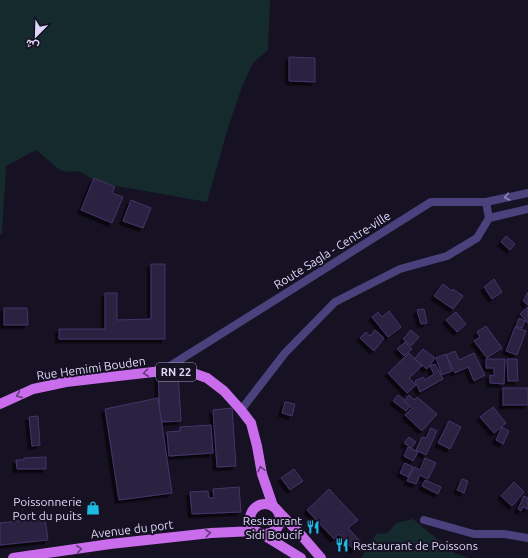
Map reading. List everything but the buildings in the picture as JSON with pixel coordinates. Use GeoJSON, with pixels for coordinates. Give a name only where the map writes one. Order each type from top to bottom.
{"type":"FeatureCollection","features":[{"type":"Feature","properties":{"kind":"main road","name":"Rue Hemimi Bouden"},"geometry":{"type":"LineString","coordinates":[[0,404],[33,389],[66,382],[162,371],[190,372],[207,378],[224,391],[242,410],[250,423],[257,446],[262,474],[276,508],[321,558]]}},
{"type":"Feature","properties":{"kind":"main road"},"geometry":{"type":"LineString","coordinates":[[259,533],[272,533],[276,530],[280,520],[276,508],[263,503],[254,508],[250,517],[252,527],[259,533],[301,558]]}},
{"type":"Feature","properties":{"kind":"main road","name":"Avenue du port"},"geometry":{"type":"LineString","coordinates":[[13,558],[118,543],[211,533],[259,533]]}},
{"type":"Feature","properties":{"kind":"street","name":"Route Sagla - Centre-ville"},"geometry":{"type":"LineString","coordinates":[[162,371],[431,202],[486,202],[528,193]]}},
{"type":"Feature","properties":{"kind":"street"},"geometry":{"type":"LineString","coordinates":[[242,410],[286,353],[335,302],[400,270],[447,256],[477,238],[489,218],[486,202]]}},
{"type":"Feature","properties":{"kind":"street"},"geometry":{"type":"LineString","coordinates":[[489,218],[528,209]]}},
{"type":"Feature","properties":{"kind":"street"},"geometry":{"type":"LineString","coordinates":[[424,520],[474,534],[504,534],[528,538]]}},
{"type":"Feature","properties":{"kind":"green space"},"geometry":{"type":"Polygon","coordinates":[[[0,0],[270,0],[268,50],[253,63],[242,87],[227,131],[207,202],[100,183],[78,171],[67,172],[60,170],[36,150],[6,166],[2,234],[0,235],[0,0]]]}},
{"type":"Feature","properties":{"kind":"green space"},"geometry":{"type":"Polygon","coordinates":[[[413,519],[454,553],[470,558],[361,558],[376,534],[388,533],[396,523],[413,519]]]}},
{"type":"Feature","properties":{"kind":"place","name":"Poissonnerie Port du puits"},"geometry":{"type":"Point","coordinates":[93,508]}},
{"type":"Feature","properties":{"kind":"place","name":"Restaurant Sidi Boucif"},"geometry":{"type":"Point","coordinates":[313,527]}},
{"type":"Feature","properties":{"kind":"place","name":"Restaurant de Poissons"},"geometry":{"type":"Point","coordinates":[342,545]}}]}
